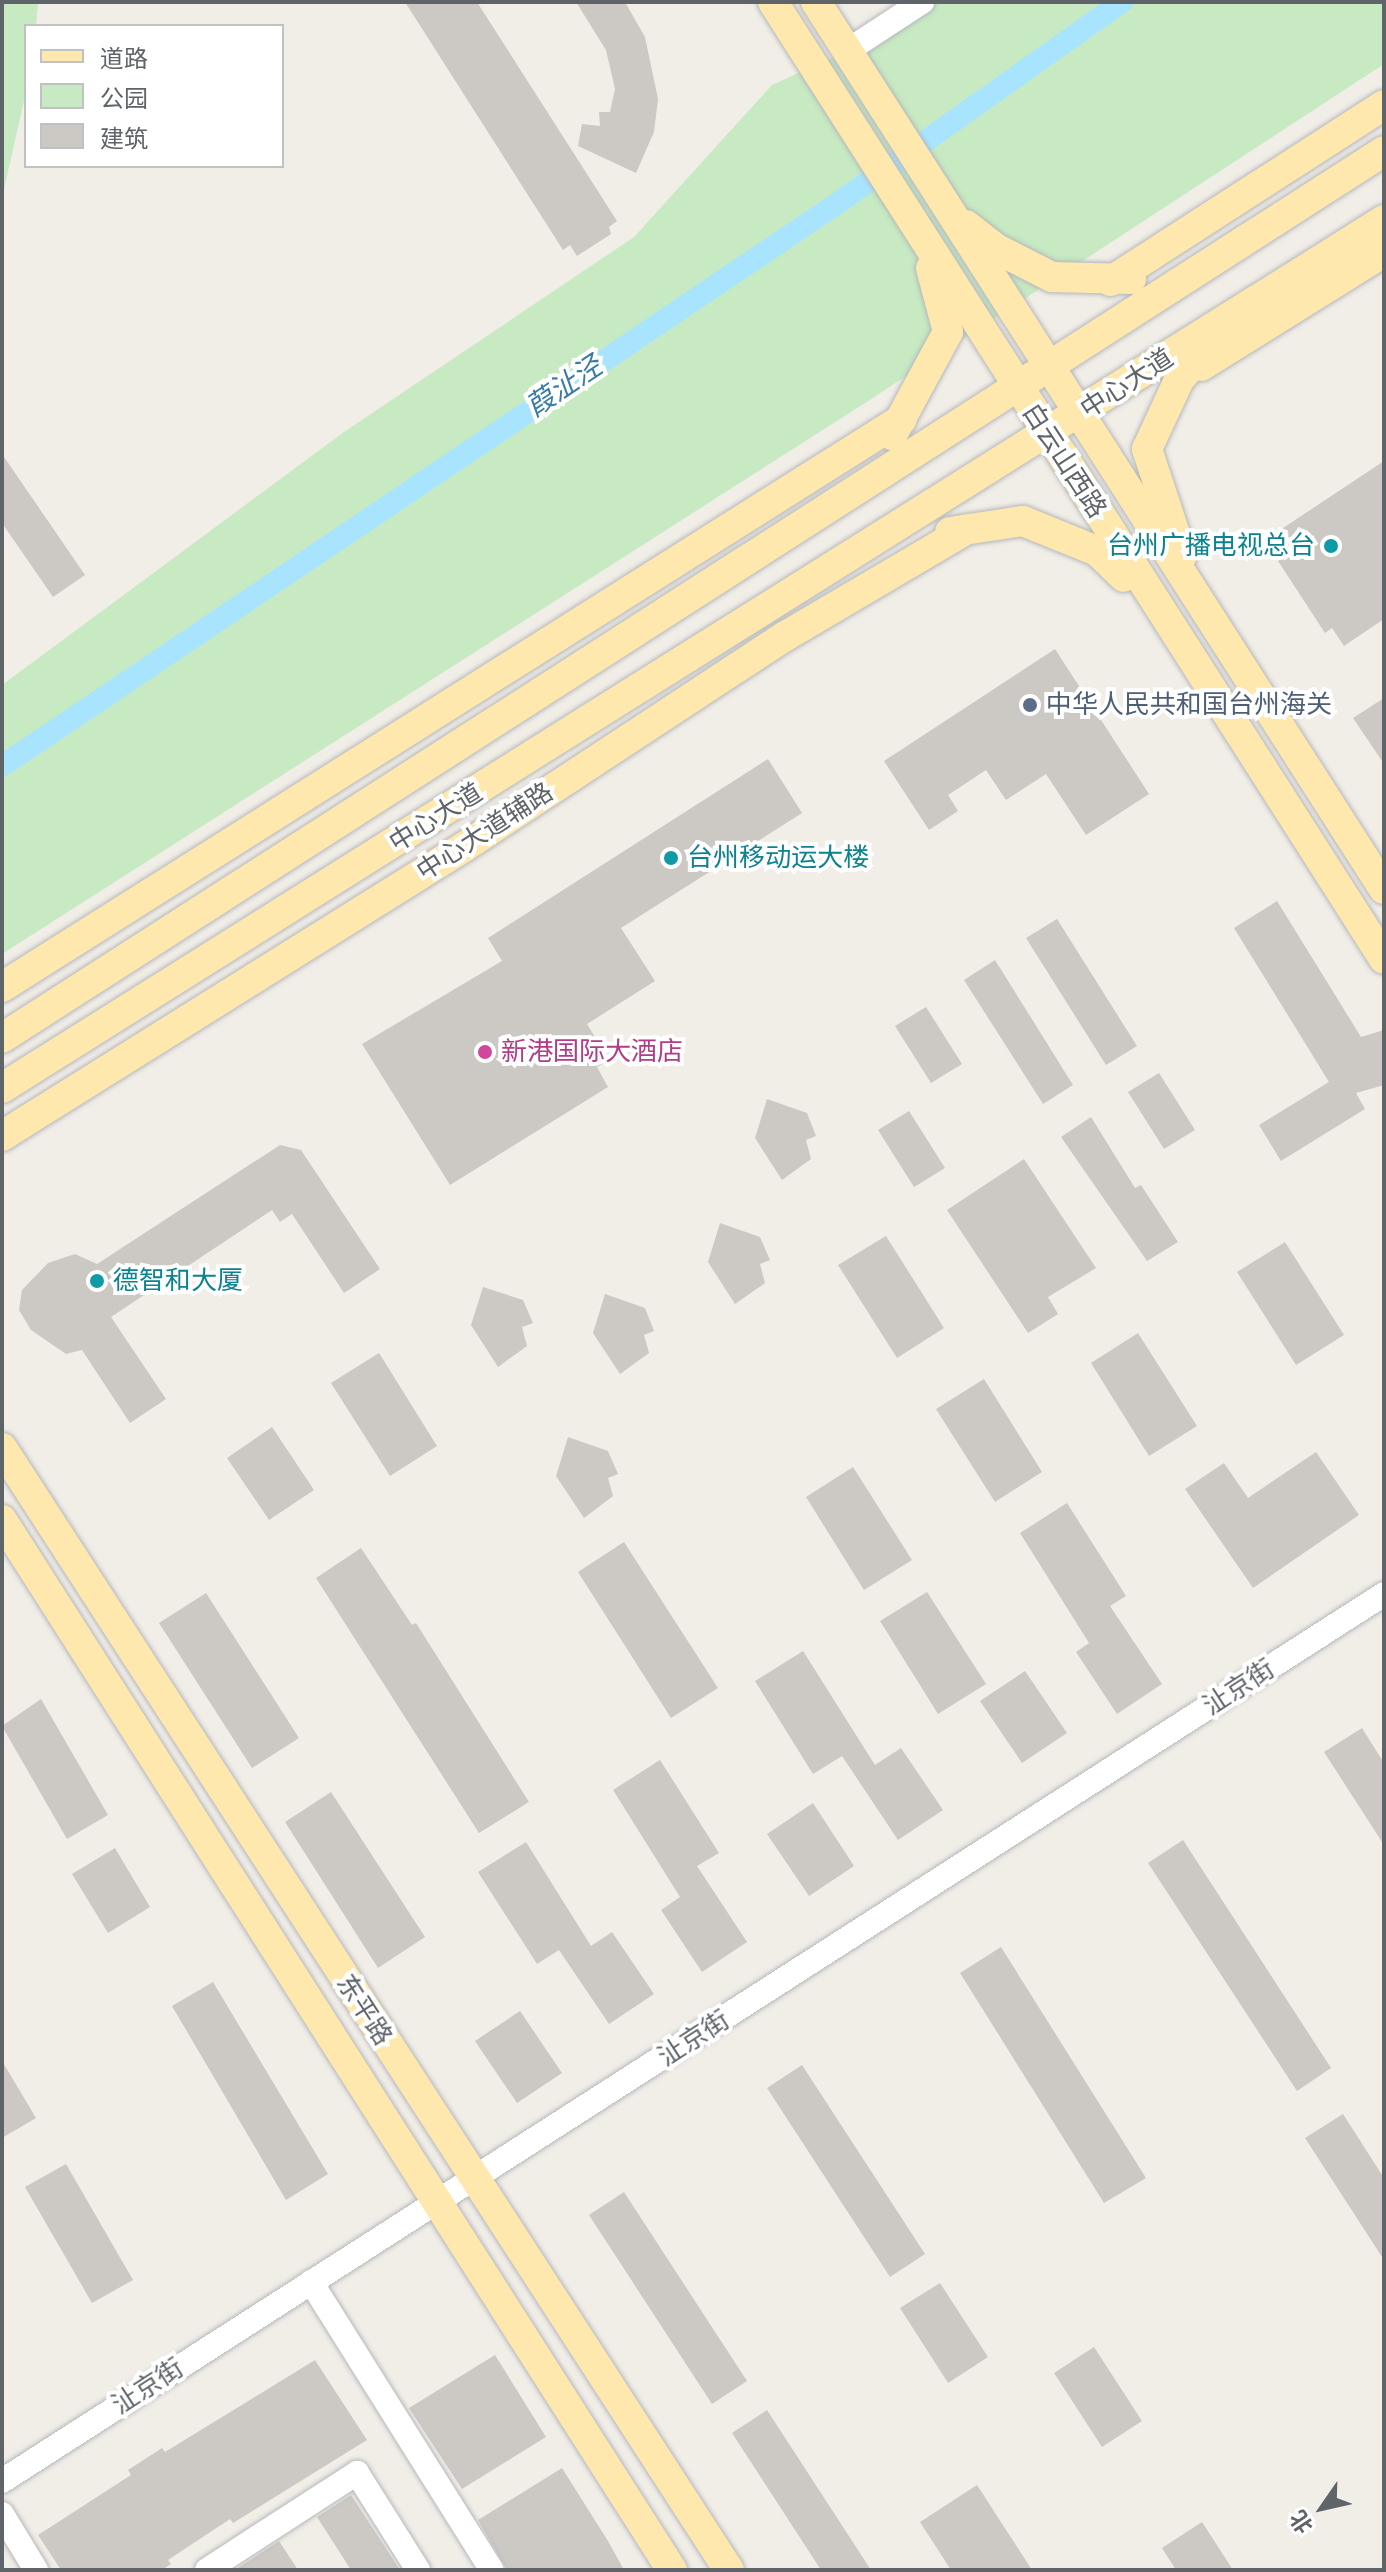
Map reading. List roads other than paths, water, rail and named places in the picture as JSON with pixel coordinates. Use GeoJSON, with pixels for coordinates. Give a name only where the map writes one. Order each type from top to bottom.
{"type":"FeatureCollection","features":[{"type":"Feature","properties":{"kind":"main road","name":"白云山西路"},"geometry":{"type":"LineString","coordinates":[[773,2],[1384,959]]}},
{"type":"Feature","properties":{"kind":"main road","name":"白云山西路"},"geometry":{"type":"LineString","coordinates":[[816,2],[1078,416],[1384,889]]}},
{"type":"Feature","properties":{"kind":"main road"},"geometry":{"type":"LineString","coordinates":[[1111,281],[1384,105]]}},
{"type":"Feature","properties":{"kind":"main road","name":"中心大道"},"geometry":{"type":"LineString","coordinates":[[2,1038],[858,485],[1384,151]]}},
{"type":"Feature","properties":{"kind":"main road","name":"中心大道"},"geometry":{"type":"LineString","coordinates":[[942,200],[995,248],[1052,277],[1111,281],[1193,273]]}},
{"type":"Feature","properties":{"kind":"main road","name":"中心大道"},"geometry":{"type":"LineString","coordinates":[[2,1088],[1078,416],[1384,220]]}},
{"type":"Feature","properties":{"kind":"main road","name":"中心大道"},"geometry":{"type":"LineString","coordinates":[[858,485],[902,419],[948,332],[923,239]]}},
{"type":"Feature","properties":{"kind":"main road"},"geometry":{"type":"LineString","coordinates":[[1179,380],[1384,252]]}},
{"type":"Feature","properties":{"kind":"main road","name":"白云山西路"},"geometry":{"type":"LineString","coordinates":[[1205,612],[1147,449],[1179,380],[1235,315]]}},
{"type":"Feature","properties":{"kind":"main road"},"geometry":{"type":"LineString","coordinates":[[2,987],[902,419]]}},
{"type":"Feature","properties":{"kind":"main road","name":"中心大道"},"geometry":{"type":"LineString","coordinates":[[869,547],[1023,521],[1097,551],[1164,617]]}},
{"type":"Feature","properties":{"kind":"main road","name":"中心大道辅路"},"geometry":{"type":"LineString","coordinates":[[2,1136],[464,847],[784,637],[967,529]]}},
{"type":"Feature","properties":{"kind":"main road","name":"东平路"},"geometry":{"type":"LineString","coordinates":[[2,1448],[474,2181],[729,2570]]}},
{"type":"Feature","properties":{"kind":"main road","name":"东平路"},"geometry":{"type":"LineString","coordinates":[[2,1520],[441,2203],[672,2570]]}},
{"type":"Feature","properties":{"kind":"street"},"geometry":{"type":"LineString","coordinates":[[847,51],[922,2]]}},
{"type":"Feature","properties":{"kind":"street","name":"沚京街"},"geometry":{"type":"LineString","coordinates":[[2,2481],[311,2282],[441,2203],[1384,1594]]}},
{"type":"Feature","properties":{"kind":"street"},"geometry":{"type":"LineString","coordinates":[[311,2282],[492,2570]]}},
{"type":"Feature","properties":{"kind":"street"},"geometry":{"type":"LineString","coordinates":[[207,2570],[357,2473],[418,2570]]}},
{"type":"Feature","properties":{"kind":"street"},"geometry":{"type":"LineString","coordinates":[[2,2514],[36,2570]]}},
{"type":"Feature","properties":{"kind":"waterway","name":"葭沚泾"},"geometry":{"type":"LineString","coordinates":[[2,766],[835,205],[1122,2]]}},
{"type":"Feature","properties":{"kind":"place","name":"台州广播电视总台"},"geometry":{"type":"Point","coordinates":[1331,546]}},
{"type":"Feature","properties":{"kind":"place","name":"中华人民共和国台州海关"},"geometry":{"type":"Point","coordinates":[1030,705]}},
{"type":"Feature","properties":{"kind":"place","name":"台州移动运大楼"},"geometry":{"type":"Point","coordinates":[671,858]}},
{"type":"Feature","properties":{"kind":"place","name":"新港国际大酒店"},"geometry":{"type":"Point","coordinates":[485,1052]}},
{"type":"Feature","properties":{"kind":"place","name":"德智和大厦"},"geometry":{"type":"Point","coordinates":[97,1281]}}]}
